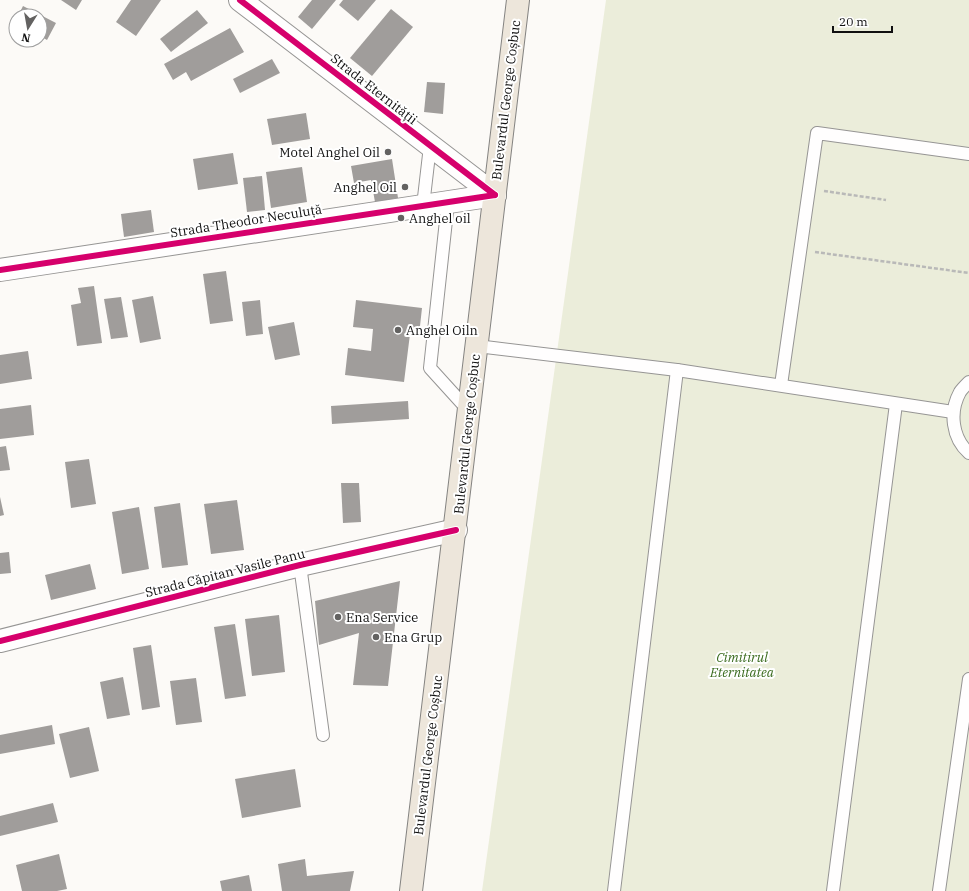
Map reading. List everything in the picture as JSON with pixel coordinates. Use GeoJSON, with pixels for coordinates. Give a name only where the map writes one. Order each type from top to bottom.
{"type":"FeatureCollection","features":[{"type":"Feature","properties":{"kind":"main road","name":"Bulevardul George Coșbuc"},"geometry":{"type":"LineString","coordinates":[[411,891],[456,530],[518,0]]}},
{"type":"Feature","properties":{"kind":"street","name":"Strada Eternității"},"geometry":{"type":"LineString","coordinates":[[240,0],[495,195]]}},
{"type":"Feature","properties":{"kind":"street","name":"Strada Theodor Neculuță"},"geometry":{"type":"LineString","coordinates":[[0,270],[495,195]]}},
{"type":"Feature","properties":{"kind":"street","name":"Strada Căpitan Vasile Panu"},"geometry":{"type":"LineString","coordinates":[[0,641],[300,565],[456,530]]}},
{"type":"Feature","properties":{"kind":"lane"},"geometry":{"type":"LineString","coordinates":[[781,385],[817,133],[969,154]]}},
{"type":"Feature","properties":{"kind":"lane"},"geometry":{"type":"LineString","coordinates":[[423,206],[430,146]]}},
{"type":"Feature","properties":{"kind":"lane"},"geometry":{"type":"LineString","coordinates":[[448,202],[430,368],[469,411]]}},
{"type":"Feature","properties":{"kind":"lane"},"geometry":{"type":"LineString","coordinates":[[477,346],[677,370],[953,412]]}},
{"type":"Feature","properties":{"kind":"lane"},"geometry":{"type":"LineString","coordinates":[[614,891],[677,370]]}},
{"type":"Feature","properties":{"kind":"lane"},"geometry":{"type":"LineString","coordinates":[[969,382],[961,392],[953,412],[954,429],[963,448],[969,454]]}},
{"type":"Feature","properties":{"kind":"lane"},"geometry":{"type":"LineString","coordinates":[[833,891],[896,404]]}},
{"type":"Feature","properties":{"kind":"lane"},"geometry":{"type":"LineString","coordinates":[[300,565],[323,735]]}},
{"type":"Feature","properties":{"kind":"lane"},"geometry":{"type":"LineString","coordinates":[[939,891],[969,679]]}},
{"type":"Feature","properties":{"kind":"path"},"geometry":{"type":"LineString","coordinates":[[810,190],[886,200]]}},
{"type":"Feature","properties":{"kind":"path"},"geometry":{"type":"LineString","coordinates":[[801,250],[969,273]]}},
{"type":"Feature","properties":{"kind":"green space","name":"Cimitirul Eternitatea"},"geometry":{"type":"Polygon","coordinates":[[[606,0],[969,0],[969,891],[482,891],[606,0]]]}},
{"type":"Feature","properties":{"kind":"building"},"geometry":{"type":"Polygon","coordinates":[[[61,0],[82,0],[76,10],[61,0]]]}},
{"type":"Feature","properties":{"kind":"building"},"geometry":{"type":"Polygon","coordinates":[[[131,0],[161,0],[136,36],[116,22],[131,0]]]}},
{"type":"Feature","properties":{"kind":"building"},"geometry":{"type":"Polygon","coordinates":[[[312,0],[336,0],[312,29],[298,17],[312,0]]]}},
{"type":"Feature","properties":{"kind":"building"},"geometry":{"type":"Polygon","coordinates":[[[343,0],[376,0],[358,21],[339,5],[343,0]]]}},
{"type":"Feature","properties":{"kind":"building"},"geometry":{"type":"Polygon","coordinates":[[[391,9],[413,27],[372,76],[350,58],[391,9]]]}},
{"type":"Feature","properties":{"kind":"building"},"geometry":{"type":"Polygon","coordinates":[[[197,10],[208,23],[171,52],[160,39],[197,10]]]}},
{"type":"Feature","properties":{"kind":"building"},"geometry":{"type":"Polygon","coordinates":[[[48,19],[56,23],[48,38],[48,19]]]}},
{"type":"Feature","properties":{"kind":"building"},"geometry":{"type":"Polygon","coordinates":[[[230,28],[244,52],[191,81],[186,72],[173,80],[164,64],[230,28]]]}},
{"type":"Feature","properties":{"kind":"building"},"geometry":{"type":"Polygon","coordinates":[[[272,59],[280,73],[240,93],[233,79],[272,59]]]}},
{"type":"Feature","properties":{"kind":"building"},"geometry":{"type":"Polygon","coordinates":[[[427,82],[445,83],[443,114],[424,112],[427,82]]]}},
{"type":"Feature","properties":{"kind":"building"},"geometry":{"type":"Polygon","coordinates":[[[306,113],[310,139],[272,145],[267,119],[306,113]]]}},
{"type":"Feature","properties":{"kind":"building"},"geometry":{"type":"Polygon","coordinates":[[[233,153],[238,184],[198,190],[193,159],[233,153]]]}},
{"type":"Feature","properties":{"kind":"building"},"geometry":{"type":"Polygon","coordinates":[[[392,159],[398,198],[375,202],[371,180],[354,183],[351,166],[392,159]]]}},
{"type":"Feature","properties":{"kind":"building"},"geometry":{"type":"Polygon","coordinates":[[[302,167],[307,202],[271,208],[266,172],[302,167]]]}},
{"type":"Feature","properties":{"kind":"building"},"geometry":{"type":"Polygon","coordinates":[[[262,176],[265,210],[247,212],[243,178],[262,176]]]}},
{"type":"Feature","properties":{"kind":"building"},"geometry":{"type":"Polygon","coordinates":[[[151,210],[154,232],[124,237],[121,214],[151,210]]]}},
{"type":"Feature","properties":{"kind":"building"},"geometry":{"type":"Polygon","coordinates":[[[226,271],[233,321],[210,324],[203,274],[226,271]]]}},
{"type":"Feature","properties":{"kind":"building"},"geometry":{"type":"Polygon","coordinates":[[[94,286],[102,343],[77,346],[71,305],[81,303],[78,288],[94,286]]]}},
{"type":"Feature","properties":{"kind":"building"},"geometry":{"type":"Polygon","coordinates":[[[153,296],[161,339],[140,343],[132,300],[153,296]]]}},
{"type":"Feature","properties":{"kind":"building"},"geometry":{"type":"Polygon","coordinates":[[[121,297],[128,337],[111,339],[104,299],[121,297]]]}},
{"type":"Feature","properties":{"kind":"building"},"geometry":{"type":"Polygon","coordinates":[[[260,300],[263,334],[246,336],[242,302],[260,300]]]}},
{"type":"Feature","properties":{"kind":"building"},"geometry":{"type":"Polygon","coordinates":[[[356,300],[422,308],[419,335],[410,334],[404,382],[345,375],[348,348],[371,351],[373,329],[353,327],[356,300]]]}},
{"type":"Feature","properties":{"kind":"building"},"geometry":{"type":"Polygon","coordinates":[[[294,322],[300,355],[275,360],[268,327],[294,322]]]}},
{"type":"Feature","properties":{"kind":"building"},"geometry":{"type":"Polygon","coordinates":[[[28,351],[32,379],[0,384],[0,355],[28,351]]]}},
{"type":"Feature","properties":{"kind":"building"},"geometry":{"type":"Polygon","coordinates":[[[408,401],[409,419],[332,424],[331,406],[408,401]]]}},
{"type":"Feature","properties":{"kind":"building"},"geometry":{"type":"Polygon","coordinates":[[[31,405],[34,435],[0,439],[0,409],[31,405]]]}},
{"type":"Feature","properties":{"kind":"building"},"geometry":{"type":"Polygon","coordinates":[[[6,446],[10,470],[0,471],[0,447],[6,446]]]}},
{"type":"Feature","properties":{"kind":"building"},"geometry":{"type":"Polygon","coordinates":[[[89,459],[96,504],[71,508],[65,462],[89,459]]]}},
{"type":"Feature","properties":{"kind":"building"},"geometry":{"type":"Polygon","coordinates":[[[341,483],[359,483],[361,522],[343,523],[341,483]]]}},
{"type":"Feature","properties":{"kind":"building"},"geometry":{"type":"Polygon","coordinates":[[[0,497],[4,515],[0,516],[0,497]]]}},
{"type":"Feature","properties":{"kind":"building"},"geometry":{"type":"Polygon","coordinates":[[[237,500],[244,550],[211,554],[204,504],[237,500]]]}},
{"type":"Feature","properties":{"kind":"building"},"geometry":{"type":"Polygon","coordinates":[[[180,503],[188,565],[162,568],[154,507],[180,503]]]}},
{"type":"Feature","properties":{"kind":"building"},"geometry":{"type":"Polygon","coordinates":[[[139,507],[149,569],[122,574],[112,512],[139,507]]]}},
{"type":"Feature","properties":{"kind":"building"},"geometry":{"type":"Polygon","coordinates":[[[9,552],[11,573],[0,574],[0,553],[9,552]]]}},
{"type":"Feature","properties":{"kind":"building"},"geometry":{"type":"Polygon","coordinates":[[[90,564],[96,589],[51,600],[45,575],[90,564]]]}},
{"type":"Feature","properties":{"kind":"building","name":"Ena Grup"},"geometry":{"type":"Polygon","coordinates":[[[400,581],[388,686],[353,685],[359,633],[319,645],[315,601],[400,581]]]}},
{"type":"Feature","properties":{"kind":"building"},"geometry":{"type":"Polygon","coordinates":[[[279,615],[285,672],[252,676],[245,619],[279,615]]]}},
{"type":"Feature","properties":{"kind":"building"},"geometry":{"type":"Polygon","coordinates":[[[235,624],[246,696],[225,699],[214,627],[235,624]]]}},
{"type":"Feature","properties":{"kind":"building"},"geometry":{"type":"Polygon","coordinates":[[[151,645],[160,707],[142,710],[133,648],[151,645]]]}},
{"type":"Feature","properties":{"kind":"building"},"geometry":{"type":"Polygon","coordinates":[[[123,677],[130,715],[107,719],[100,682],[123,677]]]}},
{"type":"Feature","properties":{"kind":"building"},"geometry":{"type":"Polygon","coordinates":[[[196,678],[202,722],[176,725],[170,681],[196,678]]]}},
{"type":"Feature","properties":{"kind":"building"},"geometry":{"type":"Polygon","coordinates":[[[52,725],[55,744],[0,754],[0,735],[52,725]]]}},
{"type":"Feature","properties":{"kind":"building"},"geometry":{"type":"Polygon","coordinates":[[[89,727],[99,771],[70,778],[59,734],[89,727]]]}},
{"type":"Feature","properties":{"kind":"building"},"geometry":{"type":"Polygon","coordinates":[[[295,769],[301,807],[242,818],[235,779],[295,769]]]}},
{"type":"Feature","properties":{"kind":"building"},"geometry":{"type":"Polygon","coordinates":[[[53,803],[58,822],[0,836],[0,816],[53,803]]]}},
{"type":"Feature","properties":{"kind":"building"},"geometry":{"type":"Polygon","coordinates":[[[59,854],[67,889],[57,891],[22,891],[16,865],[59,854]]]}},
{"type":"Feature","properties":{"kind":"building"},"geometry":{"type":"Polygon","coordinates":[[[305,859],[307,876],[354,871],[350,891],[282,891],[278,864],[305,859]]]}},
{"type":"Feature","properties":{"kind":"building"},"geometry":{"type":"Polygon","coordinates":[[[249,875],[252,891],[222,891],[220,881],[249,875]]]}},
{"type":"Feature","properties":{"kind":"cycle path"},"geometry":{"type":"LineString","coordinates":[[240,0],[495,195]]}},
{"type":"Feature","properties":{"kind":"cycle path"},"geometry":{"type":"LineString","coordinates":[[0,270],[495,195]]}},
{"type":"Feature","properties":{"kind":"cycle path"},"geometry":{"type":"LineString","coordinates":[[0,641],[300,565],[456,530]]}},
{"type":"Feature","properties":{"kind":"place","name":"Motel Anghel Oil"},"geometry":{"type":"Point","coordinates":[388,152]}},
{"type":"Feature","properties":{"kind":"place","name":"Anghel Oil"},"geometry":{"type":"Point","coordinates":[405,187]}},
{"type":"Feature","properties":{"kind":"place","name":"Anghel oil"},"geometry":{"type":"Point","coordinates":[401,218]}},
{"type":"Feature","properties":{"kind":"place","name":"Anghel Oiln"},"geometry":{"type":"Point","coordinates":[398,330]}},
{"type":"Feature","properties":{"kind":"place","name":"Ena Service"},"geometry":{"type":"Point","coordinates":[338,617]}},
{"type":"Feature","properties":{"kind":"place","name":"Ena Grup"},"geometry":{"type":"Point","coordinates":[376,637]}}]}
